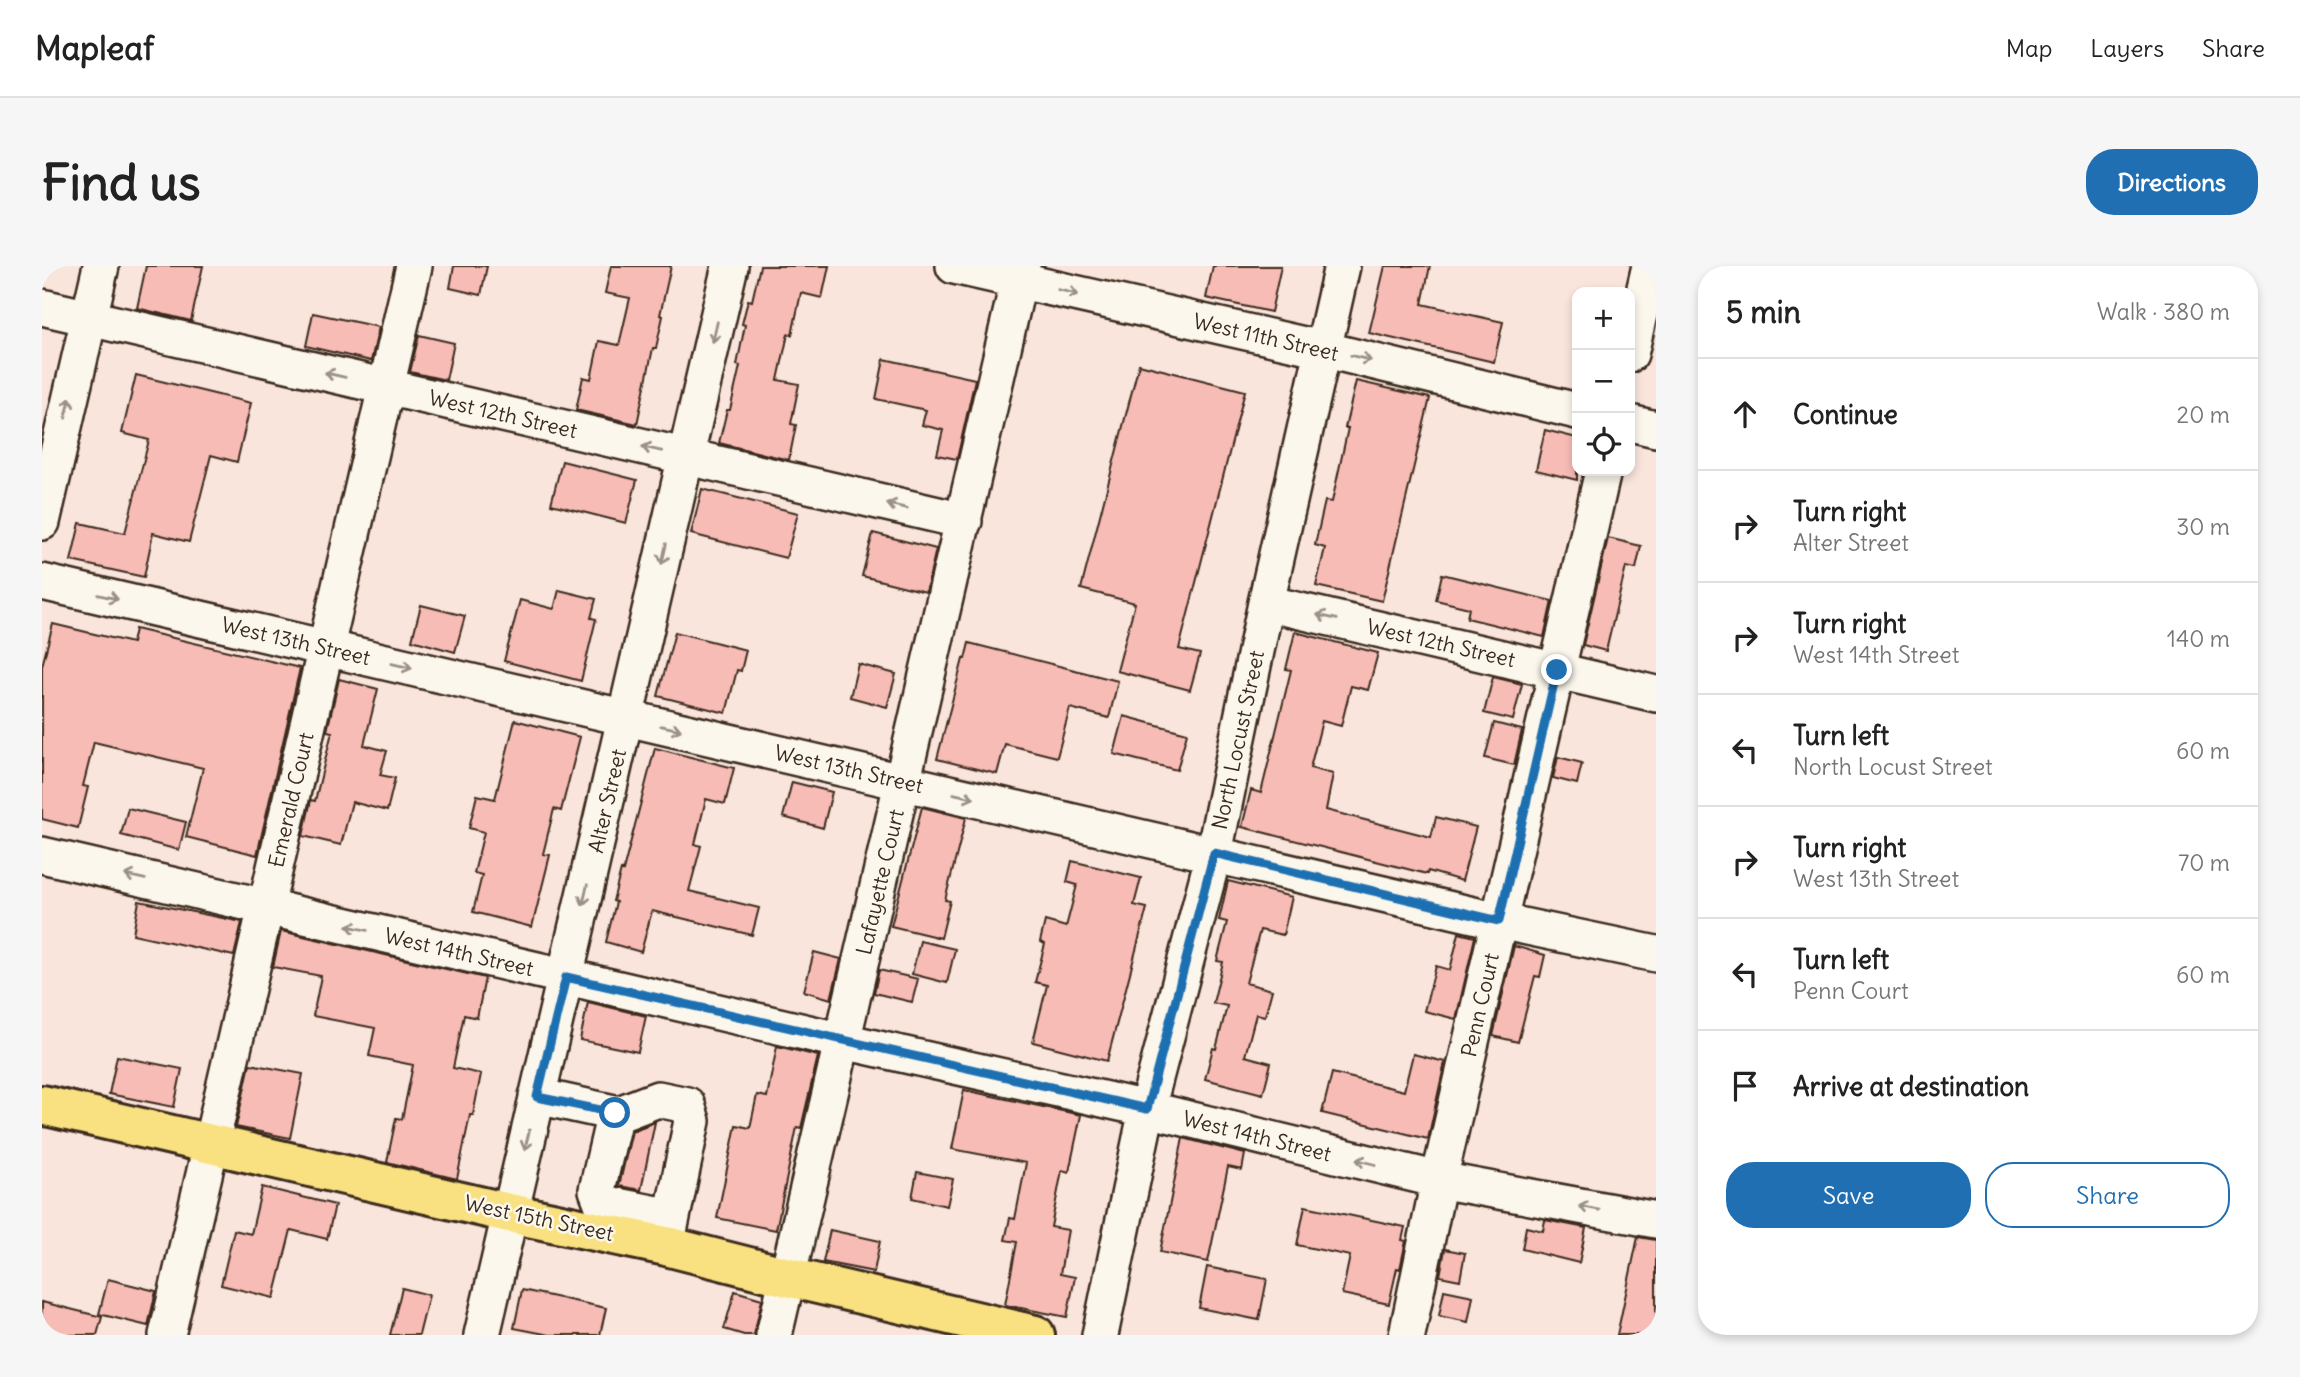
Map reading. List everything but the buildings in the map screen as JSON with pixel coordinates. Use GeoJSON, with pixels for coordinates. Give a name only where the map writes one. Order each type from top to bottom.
{"type":"FeatureCollection","features":[{"type":"Feature","properties":{"kind":"main road","name":"West 15th Street"},"geometry":{"type":"LineString","coordinates":[[42,1105],[509,1213],[669,1231],[788,1277],[1035,1335]]}},
{"type":"Feature","properties":{"kind":"street"},"geometry":{"type":"LineString","coordinates":[[42,522],[101,266]]}},
{"type":"Feature","properties":{"kind":"street","name":"Emerald Court"},"geometry":{"type":"LineString","coordinates":[[167,1335],[414,266]]}},
{"type":"Feature","properties":{"kind":"street","name":"Alter Street"},"geometry":{"type":"LineString","coordinates":[[482,1335],[730,266]]}},
{"type":"Feature","properties":{"kind":"street","name":"West 11th Street"},"geometry":{"type":"LineString","coordinates":[[954,266],[1021,274],[1572,410]]}},
{"type":"Feature","properties":{"kind":"street","name":"North Locust Street"},"geometry":{"type":"LineString","coordinates":[[1100,1335],[1147,1109],[1214,853],[1266,603],[1342,266]]}},
{"type":"Feature","properties":{"kind":"street"},"geometry":{"type":"LineString","coordinates":[[1631,350],[1650,266]]}},
{"type":"Feature","properties":{"kind":"street","name":"Lafayette Court"},"geometry":{"type":"LineString","coordinates":[[774,1335],[1021,274]]}},
{"type":"Feature","properties":{"kind":"street","name":"West 12th Street"},"geometry":{"type":"LineString","coordinates":[[42,307],[964,521]]}},
{"type":"Feature","properties":{"kind":"street"},"geometry":{"type":"LineString","coordinates":[[1635,424],[1656,429]]}},
{"type":"Feature","properties":{"kind":"street","name":"Penn Court"},"geometry":{"type":"LineString","coordinates":[[1407,1335],[1439,1180],[1602,476]]}},
{"type":"Feature","properties":{"kind":"street","name":"West 13th Street"},"geometry":{"type":"LineString","coordinates":[[42,582],[1499,921],[1656,954]]}},
{"type":"Feature","properties":{"kind":"street","name":"West 12th Street"},"geometry":{"type":"LineString","coordinates":[[1266,603],[1656,694]]}},
{"type":"Feature","properties":{"kind":"street","name":"West 14th Street"},"geometry":{"type":"LineString","coordinates":[[42,855],[1147,1109],[1439,1180],[1656,1220]]}},
{"type":"Feature","properties":{"kind":"street"},"geometry":{"type":"LineString","coordinates":[[537,1097],[615,1113],[618,1114],[658,1099],[687,1105],[692,1121],[669,1231],[603,1203],[597,1190],[615,1113]]}},
{"type":"Feature","properties":{"kind":"route"},"geometry":{"type":"LineString","coordinates":[[615,1113],[537,1097],[566,977],[1147,1109],[1214,853],[1499,921],[1557,670]]}}]}
